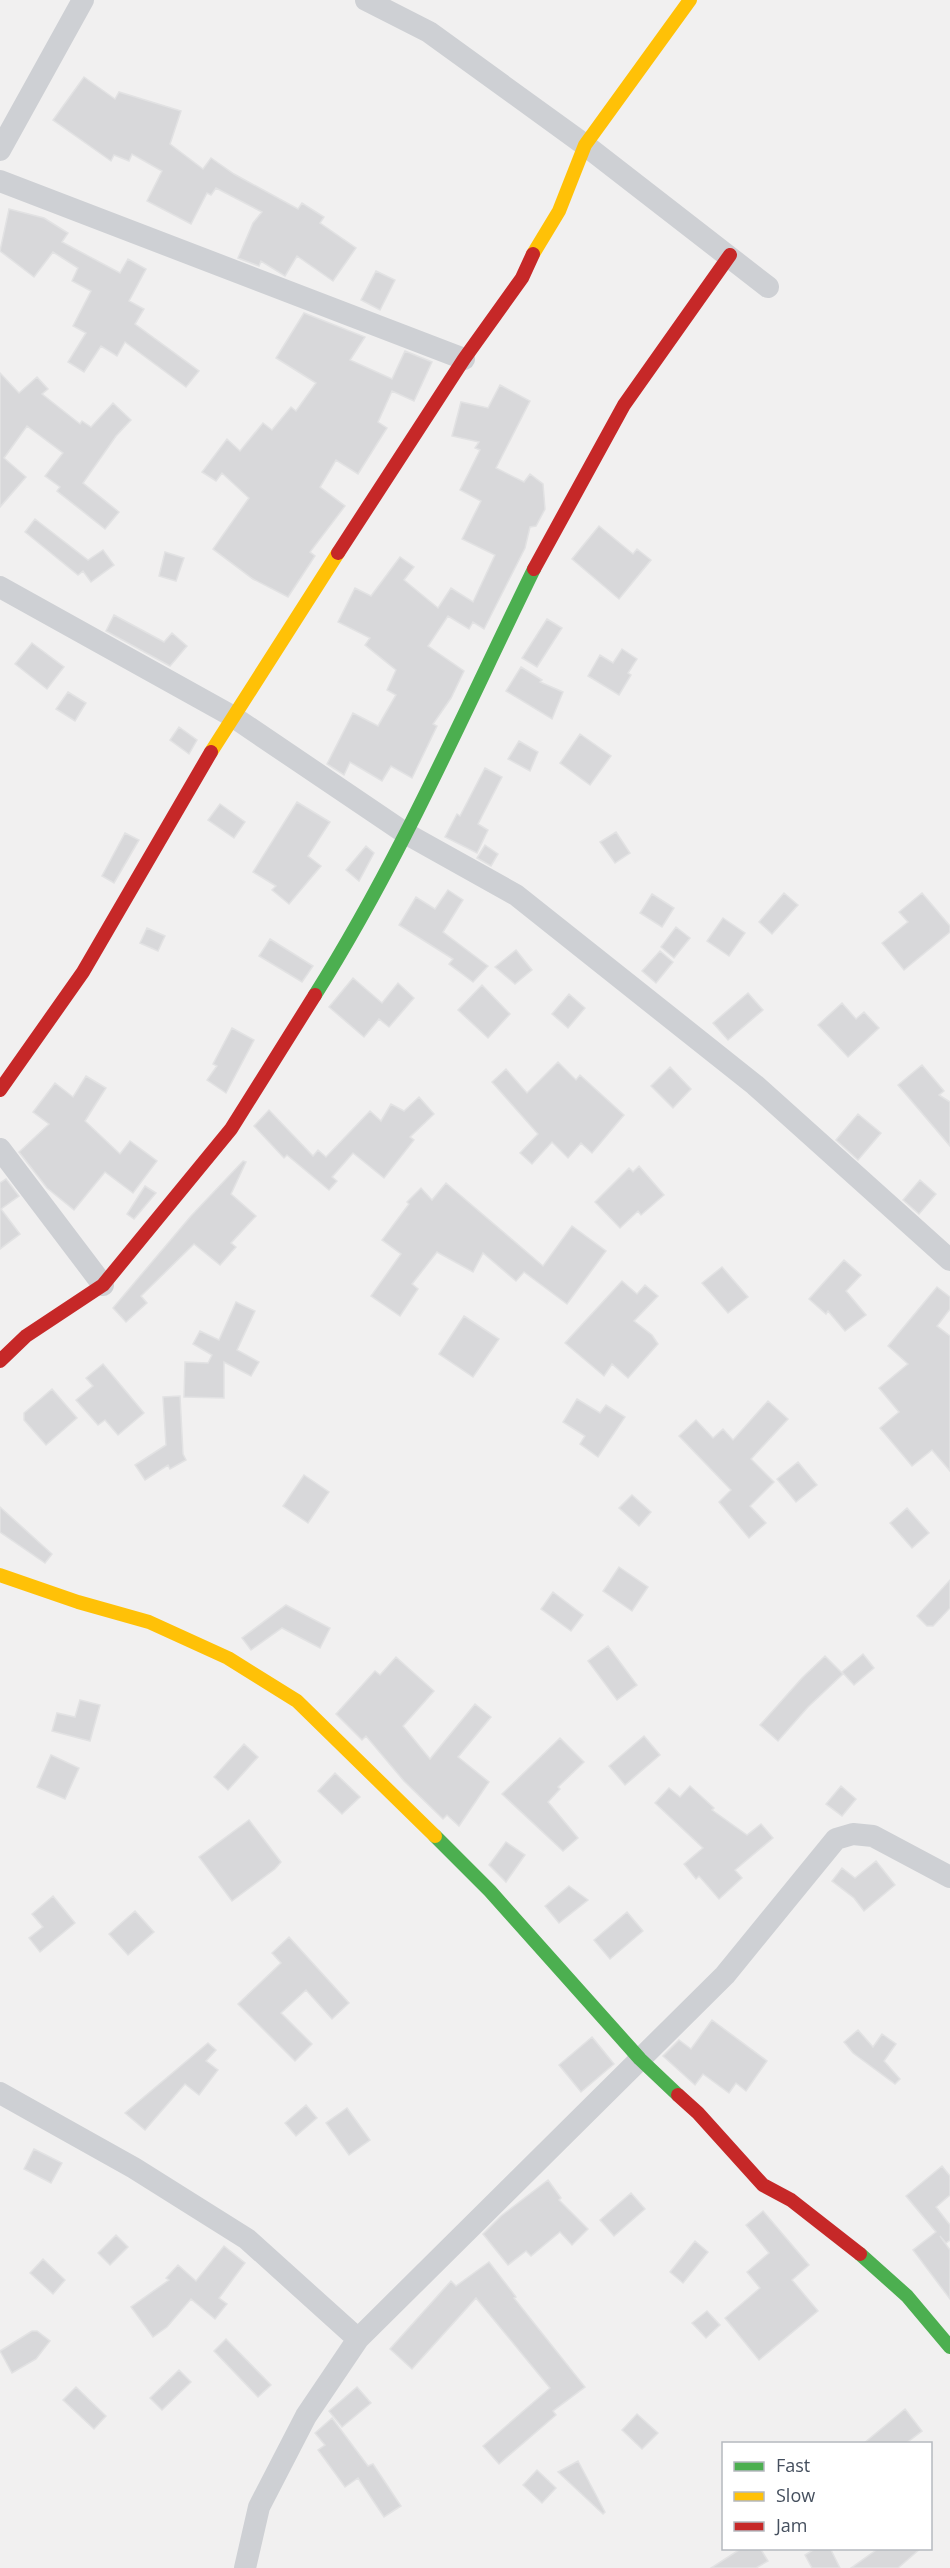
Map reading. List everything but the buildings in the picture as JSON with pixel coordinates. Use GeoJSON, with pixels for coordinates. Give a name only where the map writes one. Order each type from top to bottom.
{"type":"FeatureCollection","features":[{"type":"Feature","properties":{"kind":"street"},"geometry":{"type":"LineString","coordinates":[[0,150],[84,0]]}},
{"type":"Feature","properties":{"kind":"street"},"geometry":{"type":"LineString","coordinates":[[366,0],[429,32],[585,145],[768,286]]}},
{"type":"Feature","properties":{"kind":"street"},"geometry":{"type":"LineString","coordinates":[[0,1090],[83,972],[232,716],[464,359],[522,278],[539,241],[559,211],[585,145],[690,0]]}},
{"type":"Feature","properties":{"kind":"street"},"geometry":{"type":"LineString","coordinates":[[0,181],[464,359]]}},
{"type":"Feature","properties":{"kind":"street"},"geometry":{"type":"LineString","coordinates":[[0,1361],[26,1336],[103,1285],[231,1129],[336,962],[405,834],[548,541],[624,405],[730,255]]}},
{"type":"Feature","properties":{"kind":"street"},"geometry":{"type":"LineString","coordinates":[[0,587],[232,716],[405,834],[516,895],[754,1085],[950,1260]]}},
{"type":"Feature","properties":{"kind":"street"},"geometry":{"type":"LineString","coordinates":[[0,1149],[103,1285]]}},
{"type":"Feature","properties":{"kind":"street"},"geometry":{"type":"LineString","coordinates":[[0,1575],[78,1602],[148,1622],[228,1658],[297,1701],[490,1891],[640,2059],[698,2113],[763,2185],[801,2207],[871,2262],[907,2296],[950,2347]]}},
{"type":"Feature","properties":{"kind":"street"},"geometry":{"type":"LineString","coordinates":[[245,2568],[259,2507],[306,2416],[358,2339],[725,1975],[836,1839],[853,1834],[873,1836],[950,1877]]}},
{"type":"Feature","properties":{"kind":"street"},"geometry":{"type":"LineString","coordinates":[[0,2093],[134,2168],[247,2239],[358,2339]]}},
{"type":"Feature","properties":{"kind":"traffic: fast"},"geometry":{"type":"LineString","coordinates":[[315,995],[346,944],[403,839],[534,569]]}},
{"type":"Feature","properties":{"kind":"traffic: fast"},"geometry":{"type":"LineString","coordinates":[[435,1836],[490,1891],[640,2059],[678,2095]]}},
{"type":"Feature","properties":{"kind":"traffic: fast"},"geometry":{"type":"LineString","coordinates":[[860,2254],[907,2296],[950,2347]]}},
{"type":"Feature","properties":{"kind":"traffic: slow"},"geometry":{"type":"LineString","coordinates":[[533,254],[559,211],[585,145],[690,0]]}},
{"type":"Feature","properties":{"kind":"traffic: slow"},"geometry":{"type":"LineString","coordinates":[[211,752],[338,553]]}},
{"type":"Feature","properties":{"kind":"traffic: slow"},"geometry":{"type":"LineString","coordinates":[[0,1575],[78,1602],[149,1622],[228,1658],[297,1701],[435,1836]]}},
{"type":"Feature","properties":{"kind":"traffic: jam"},"geometry":{"type":"LineString","coordinates":[[338,553],[464,359],[522,278],[533,254]]}},
{"type":"Feature","properties":{"kind":"traffic: jam"},"geometry":{"type":"LineString","coordinates":[[534,569],[624,405],[730,255]]}},
{"type":"Feature","properties":{"kind":"traffic: jam"},"geometry":{"type":"LineString","coordinates":[[0,1090],[83,972],[211,752]]}},
{"type":"Feature","properties":{"kind":"traffic: jam"},"geometry":{"type":"LineString","coordinates":[[0,1361],[26,1336],[103,1285],[231,1129],[315,995]]}},
{"type":"Feature","properties":{"kind":"traffic: jam"},"geometry":{"type":"LineString","coordinates":[[678,2095],[698,2113],[763,2185],[791,2200],[860,2254]]}}]}
